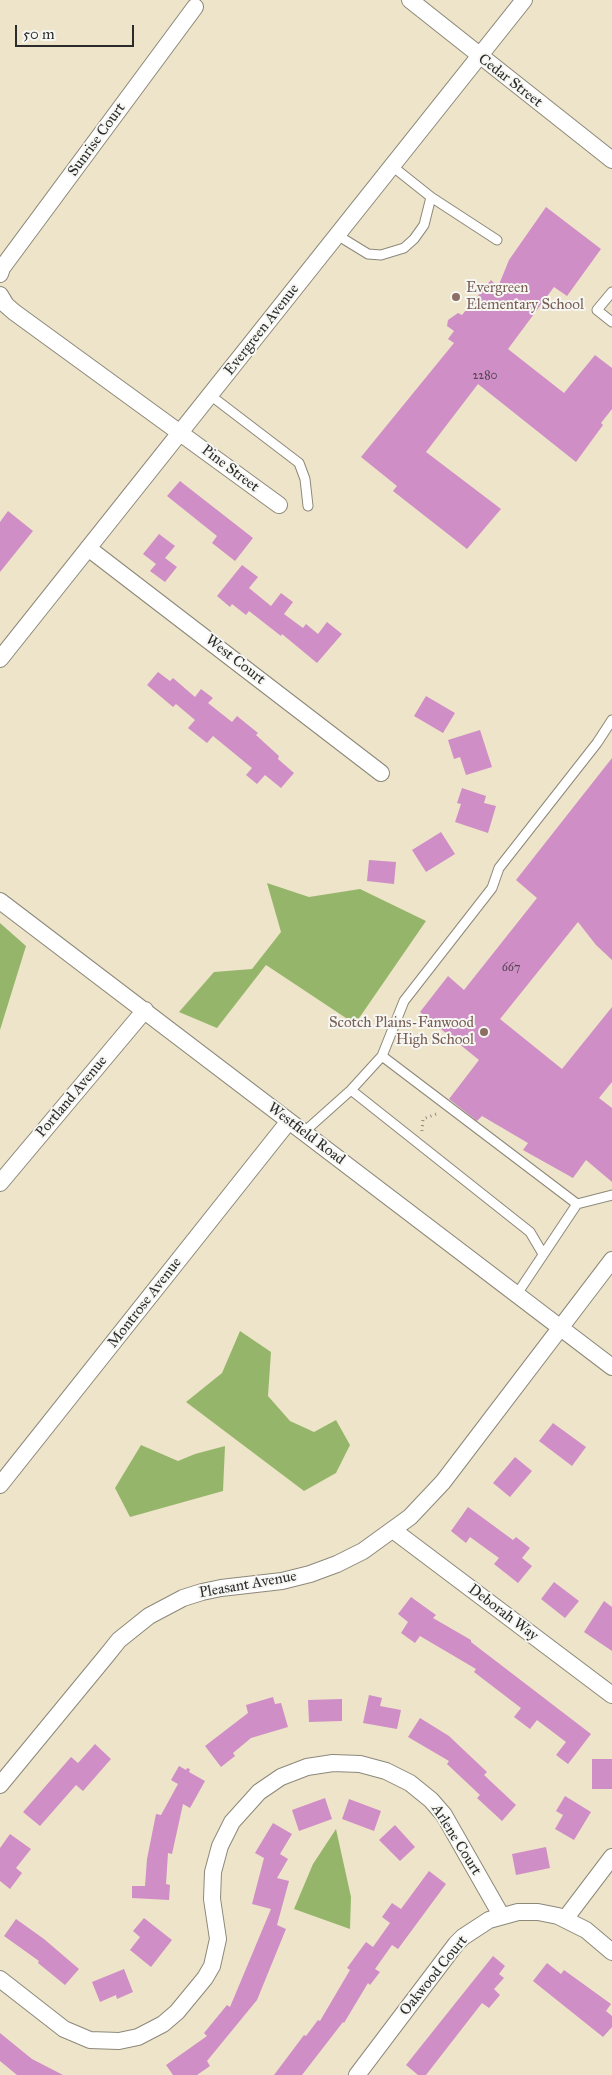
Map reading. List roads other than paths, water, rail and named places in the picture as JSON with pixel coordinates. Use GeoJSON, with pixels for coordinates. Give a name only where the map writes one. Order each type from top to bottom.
{"type":"FeatureCollection","features":[{"type":"Feature","properties":{"kind":"street","name":"Cedar Street"},"geometry":{"type":"LineString","coordinates":[[410,0],[612,160]]}},
{"type":"Feature","properties":{"kind":"street","name":"Evergreen Avenue"},"geometry":{"type":"LineString","coordinates":[[0,659],[524,0]]}},
{"type":"Feature","properties":{"kind":"street","name":"Sunrise Court"},"geometry":{"type":"LineString","coordinates":[[0,274],[2,268],[195,7]]}},
{"type":"Feature","properties":{"kind":"street"},"geometry":{"type":"LineString","coordinates":[[0,295],[6,305],[14,312],[180,432]]}},
{"type":"Feature","properties":{"kind":"street","name":"Pine Street"},"geometry":{"type":"LineString","coordinates":[[180,432],[279,505]]}},
{"type":"Feature","properties":{"kind":"street","name":"West Court"},"geometry":{"type":"LineString","coordinates":[[88,548],[381,773]]}},
{"type":"Feature","properties":{"kind":"street","name":"Westfield Road"},"geometry":{"type":"LineString","coordinates":[[0,901],[612,1367]]}},
{"type":"Feature","properties":{"kind":"street","name":"Portland Avenue"},"geometry":{"type":"LineString","coordinates":[[0,1183],[145,1010]]}},
{"type":"Feature","properties":{"kind":"street","name":"Montrose Avenue"},"geometry":{"type":"LineString","coordinates":[[0,1485],[289,1121]]}},
{"type":"Feature","properties":{"kind":"street","name":"Pleasant Avenue"},"geometry":{"type":"LineString","coordinates":[[0,1786],[119,1640],[149,1616],[183,1598],[202,1592],[220,1588],[282,1581],[310,1574],[363,1551],[410,1518],[443,1482],[612,1260]]}},
{"type":"Feature","properties":{"kind":"street","name":"Deborah Way"},"geometry":{"type":"LineString","coordinates":[[393,1530],[612,1695]]}},
{"type":"Feature","properties":{"kind":"street","name":"Arlene Court"},"geometry":{"type":"LineString","coordinates":[[0,1979],[64,2029],[90,2040],[119,2041],[138,2037],[163,2024],[205,1978],[212,1966],[218,1939],[212,1899],[213,1872],[220,1846],[232,1822],[259,1792],[282,1777],[307,1767],[333,1763],[360,1764],[386,1771],[410,1783],[431,1800],[444,1815],[501,1916]]}},
{"type":"Feature","properties":{"kind":"street"},"geometry":{"type":"LineString","coordinates":[[565,1919],[612,1857]]}},
{"type":"Feature","properties":{"kind":"street","name":"Oakwood Court"},"geometry":{"type":"LineString","coordinates":[[357,2075],[456,1944],[480,1925],[501,1916],[518,1912],[538,1912],[565,1919],[586,1930],[612,1952]]}},
{"type":"Feature","properties":{"kind":"lane"},"geometry":{"type":"LineString","coordinates":[[392,166],[431,197],[497,240]]}},
{"type":"Feature","properties":{"kind":"lane"},"geometry":{"type":"LineString","coordinates":[[337,235],[368,254],[381,255],[404,248],[414,239],[424,224],[431,197]]}},
{"type":"Feature","properties":{"kind":"lane"},"geometry":{"type":"LineString","coordinates":[[612,292],[597,310],[612,322]]}},
{"type":"Feature","properties":{"kind":"lane"},"geometry":{"type":"LineString","coordinates":[[210,395],[299,463],[305,479],[308,506]]}},
{"type":"Feature","properties":{"kind":"lane"},"geometry":{"type":"LineString","coordinates":[[304,1132],[351,1090],[382,1056],[404,1001],[492,888],[499,868],[597,743],[612,720]]}},
{"type":"Feature","properties":{"kind":"lane"},"geometry":{"type":"LineString","coordinates":[[382,1056],[577,1204]]}},
{"type":"Feature","properties":{"kind":"lane"},"geometry":{"type":"LineString","coordinates":[[351,1090],[530,1232],[543,1254]]}},
{"type":"Feature","properties":{"kind":"lane"},"geometry":{"type":"LineString","coordinates":[[517,1294],[577,1204],[612,1195]]}},
{"type":"Feature","properties":{"kind":"place","name":"Evergreen Elementary School"},"geometry":{"type":"Point","coordinates":[456,297]}},
{"type":"Feature","properties":{"kind":"place","name":"Scotch Plains-Fanwood High School"},"geometry":{"type":"Point","coordinates":[484,1032]}}]}
